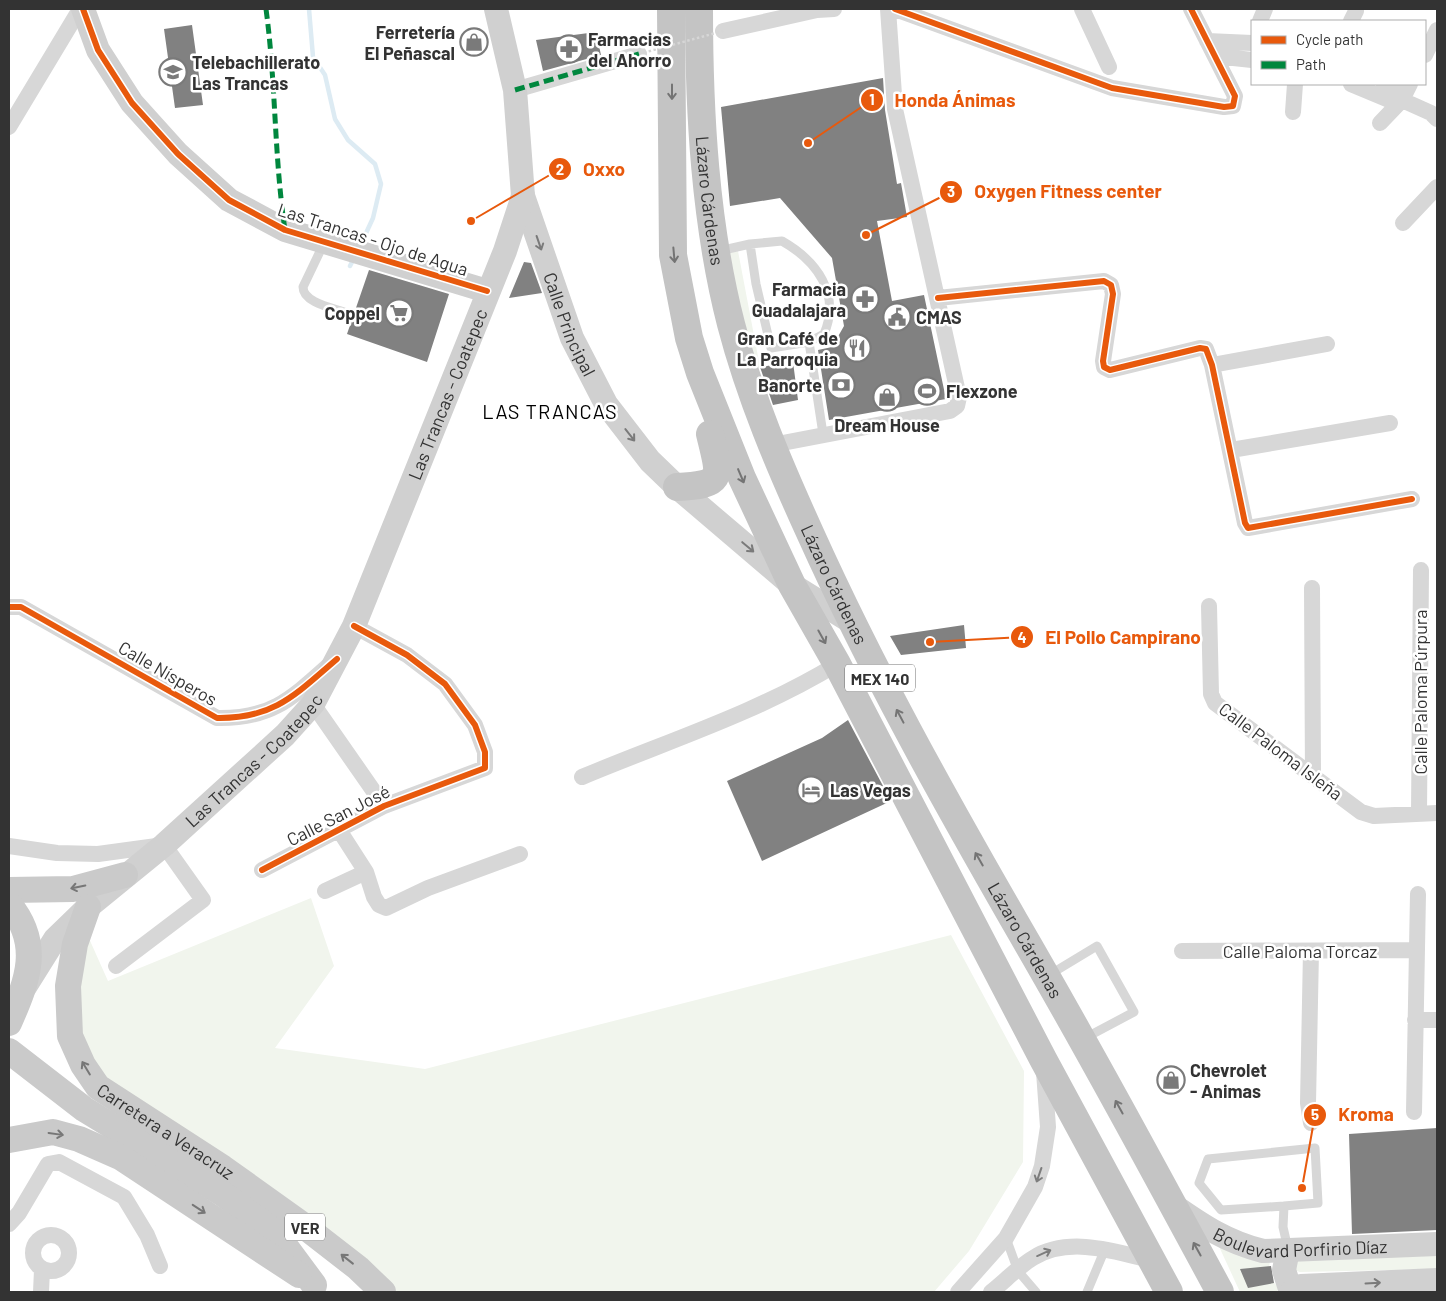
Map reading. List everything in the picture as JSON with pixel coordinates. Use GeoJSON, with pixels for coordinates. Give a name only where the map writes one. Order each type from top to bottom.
{"type":"FeatureCollection","features":[{"type":"Feature","properties":{"kind":"highway","name":"Lázaro Cárdenas"},"geometry":{"type":"LineString","coordinates":[[672,9],[673,256],[689,338],[700,374],[742,478],[792,585],[837,664],[1043,1059],[1168,1291]]}},
{"type":"Feature","properties":{"kind":"highway","name":"Lázaro Cárdenas"},"geometry":{"type":"LineString","coordinates":[[699,9],[704,144],[717,252],[731,323],[750,385],[772,445],[850,620],[946,802],[1082,1040],[1220,1292]]}},
{"type":"Feature","properties":{"kind":"highway"},"geometry":{"type":"LineString","coordinates":[[677,487],[703,486],[712,481],[718,470],[700,394],[700,374]]}},
{"type":"Feature","properties":{"kind":"main road","name":"Las Trancas - Ojo de Agua"},"geometry":{"type":"LineString","coordinates":[[82,9],[98,50],[132,103],[178,154],[229,200],[284,230],[487,291]]}},
{"type":"Feature","properties":{"kind":"main road","name":"Calle Principal"},"geometry":{"type":"LineString","coordinates":[[496,9],[516,90],[523,196],[572,338],[606,404],[650,461],[677,487],[792,585],[850,620]]}},
{"type":"Feature","properties":{"kind":"main road"},"geometry":{"type":"LineString","coordinates":[[664,9],[665,22],[672,36]]}},
{"type":"Feature","properties":{"kind":"main road","name":"Las Trancas - Coatepec"},"geometry":{"type":"LineString","coordinates":[[9,1023],[24,990],[55,939],[88,907],[164,846],[285,735],[313,704],[354,626],[487,291],[505,251],[523,196]]}},
{"type":"Feature","properties":{"kind":"main road"},"geometry":{"type":"LineString","coordinates":[[9,890],[73,889],[125,876]]}},
{"type":"Feature","properties":{"kind":"main road"},"geometry":{"type":"LineString","coordinates":[[9,904],[22,920],[30,947],[24,990]]}},
{"type":"Feature","properties":{"kind":"main road","name":"Carretera a Veracruz"},"geometry":{"type":"LineString","coordinates":[[88,907],[75,944],[68,986],[70,1036],[83,1065],[98,1088],[222,1168],[300,1223],[358,1268],[383,1292]]}},
{"type":"Feature","properties":{"kind":"main road"},"geometry":{"type":"LineString","coordinates":[[9,1051],[84,1109],[223,1194],[274,1231],[318,1289]]}},
{"type":"Feature","properties":{"kind":"main road"},"geometry":{"type":"LineString","coordinates":[[9,1140],[53,1132],[79,1139],[120,1157],[318,1289]]}},
{"type":"Feature","properties":{"kind":"main road"},"geometry":{"type":"LineString","coordinates":[[223,1194],[300,1223]]}},
{"type":"Feature","properties":{"kind":"main road","name":"Boulevard Porfirio Díaz"},"geometry":{"type":"LineString","coordinates":[[1173,1205],[1212,1231],[1238,1244],[1263,1251],[1437,1244]]}},
{"type":"Feature","properties":{"kind":"main road"},"geometry":{"type":"LineString","coordinates":[[1288,1250],[1284,1270],[1291,1292],[1301,1286],[1437,1280]]}},
{"type":"Feature","properties":{"kind":"street"},"geometry":{"type":"LineString","coordinates":[[9,127],[82,9]]}},
{"type":"Feature","properties":{"kind":"street"},"geometry":{"type":"LineString","coordinates":[[723,31],[817,10],[834,9]]}},
{"type":"Feature","properties":{"kind":"street"},"geometry":{"type":"LineString","coordinates":[[772,445],[950,411],[957,406],[959,397],[896,109],[888,9]]}},
{"type":"Feature","properties":{"kind":"street"},"geometry":{"type":"LineString","coordinates":[[895,9],[1112,88],[1224,107],[1233,106],[1235,96],[1191,9]]}},
{"type":"Feature","properties":{"kind":"street"},"geometry":{"type":"LineString","coordinates":[[1082,9],[1109,67]]}},
{"type":"Feature","properties":{"kind":"street"},"geometry":{"type":"LineString","coordinates":[[1426,52],[1437,30]]}},
{"type":"Feature","properties":{"kind":"street"},"geometry":{"type":"LineString","coordinates":[[1207,41],[1251,44]]}},
{"type":"Feature","properties":{"kind":"street"},"geometry":{"type":"LineString","coordinates":[[516,90],[639,54]]}},
{"type":"Feature","properties":{"kind":"street"},"geometry":{"type":"LineString","coordinates":[[1215,56],[1251,60]]}},
{"type":"Feature","properties":{"kind":"street"},"geometry":{"type":"LineString","coordinates":[[1293,112],[1295,85]]}},
{"type":"Feature","properties":{"kind":"street"},"geometry":{"type":"LineString","coordinates":[[1353,85],[1387,99],[1401,100],[1435,115]]}},
{"type":"Feature","properties":{"kind":"street"},"geometry":{"type":"LineString","coordinates":[[1386,85],[1393,88],[1401,100]]}},
{"type":"Feature","properties":{"kind":"street"},"geometry":{"type":"LineString","coordinates":[[1380,123],[1401,100],[1409,85]]}},
{"type":"Feature","properties":{"kind":"street"},"geometry":{"type":"LineString","coordinates":[[1403,223],[1437,187]]}},
{"type":"Feature","properties":{"kind":"street"},"geometry":{"type":"LineString","coordinates":[[938,298],[1104,281],[1111,285],[1113,294],[1103,361],[1104,367],[1110,370],[1200,348],[1206,349],[1212,365],[1245,523],[1248,528],[1412,499]]}},
{"type":"Feature","properties":{"kind":"street"},"geometry":{"type":"LineString","coordinates":[[1212,365],[1327,344]]}},
{"type":"Feature","properties":{"kind":"street"},"geometry":{"type":"LineString","coordinates":[[1231,450],[1390,423]]}},
{"type":"Feature","properties":{"kind":"street","name":"Calle Paloma Púrpura"},"geometry":{"type":"LineString","coordinates":[[1419,813],[1421,570]]}},
{"type":"Feature","properties":{"kind":"street"},"geometry":{"type":"LineString","coordinates":[[1312,588],[1313,776]]}},
{"type":"Feature","properties":{"kind":"street","name":"Calle Paloma Isleña"},"geometry":{"type":"LineString","coordinates":[[1209,606],[1211,694],[1216,703],[1361,812],[1374,816],[1437,813]]}},
{"type":"Feature","properties":{"kind":"street","name":"Calle Nísperos"},"geometry":{"type":"LineString","coordinates":[[9,607],[21,607],[216,718],[241,718],[264,713],[295,695],[337,659]]}},
{"type":"Feature","properties":{"kind":"street","name":"Calle San José"},"geometry":{"type":"LineString","coordinates":[[262,870],[384,806],[485,768],[486,752],[475,725],[445,684],[407,655],[354,626]]}},
{"type":"Feature","properties":{"kind":"street"},"geometry":{"type":"LineString","coordinates":[[582,777],[738,715],[810,681],[837,664]]}},
{"type":"Feature","properties":{"kind":"street"},"geometry":{"type":"LineString","coordinates":[[313,704],[384,806]]}},
{"type":"Feature","properties":{"kind":"street"},"geometry":{"type":"LineString","coordinates":[[339,830],[366,872],[374,897],[379,905],[386,908],[428,888],[520,854]]}},
{"type":"Feature","properties":{"kind":"street"},"geometry":{"type":"LineString","coordinates":[[9,846],[57,853],[98,854],[164,846],[203,900],[116,966]]}},
{"type":"Feature","properties":{"kind":"street"},"geometry":{"type":"LineString","coordinates":[[325,891],[366,872]]}},
{"type":"Feature","properties":{"kind":"street"},"geometry":{"type":"LineString","coordinates":[[1414,1112],[1418,894]]}},
{"type":"Feature","properties":{"kind":"street"},"geometry":{"type":"LineString","coordinates":[[1311,950],[1308,1103],[1311,1123]]}},
{"type":"Feature","properties":{"kind":"street","name":"Calle Paloma Torcaz"},"geometry":{"type":"LineString","coordinates":[[1182,952],[1417,950]]}},
{"type":"Feature","properties":{"kind":"street"},"geometry":{"type":"LineString","coordinates":[[1415,1020],[1437,1020]]}},
{"type":"Feature","properties":{"kind":"street"},"geometry":{"type":"LineString","coordinates":[[958,1292],[1006,1238],[1035,1188],[1042,1166],[1048,1127],[1043,1059]]}},
{"type":"Feature","properties":{"kind":"street"},"geometry":{"type":"LineString","coordinates":[[9,1224],[20,1213],[48,1164],[59,1162],[124,1198],[147,1235],[160,1266]]}},
{"type":"Feature","properties":{"kind":"street"},"geometry":{"type":"LineString","coordinates":[[991,1292],[1033,1258],[1052,1249],[1078,1247],[1105,1249],[1150,1260]]}},
{"type":"Feature","properties":{"kind":"street"},"geometry":{"type":"LineString","coordinates":[[42,1270],[42,1292]]}},
{"type":"Feature","properties":{"kind":"lane"},"geometry":{"type":"LineString","coordinates":[[717,252],[750,244],[782,241],[800,251],[818,272],[827,287],[830,320],[824,334],[809,342],[771,348],[756,284],[750,244]]}},
{"type":"Feature","properties":{"kind":"lane"},"geometry":{"type":"LineString","coordinates":[[345,249],[303,286],[303,292],[308,298],[347,313]]}},
{"type":"Feature","properties":{"kind":"lane"},"geometry":{"type":"LineString","coordinates":[[809,342],[823,434]]}},
{"type":"Feature","properties":{"kind":"lane"},"geometry":{"type":"LineString","coordinates":[[1046,976],[1097,946],[1134,1012],[1082,1040]]}},
{"type":"Feature","properties":{"kind":"lane"},"geometry":{"type":"LineString","coordinates":[[1316,1148],[1318,1203],[1284,1206],[1221,1210],[1199,1183],[1208,1159],[1316,1148]]}},
{"type":"Feature","properties":{"kind":"lane"},"geometry":{"type":"LineString","coordinates":[[1284,1206],[1283,1227],[1288,1250]]}},
{"type":"Feature","properties":{"kind":"lane"},"geometry":{"type":"LineString","coordinates":[[1006,1238],[1018,1271],[1036,1292]]}},
{"type":"Feature","properties":{"kind":"lane"},"geometry":{"type":"LineString","coordinates":[[1087,1292],[1105,1249]]}},
{"type":"Feature","properties":{"kind":"path"},"geometry":{"type":"LineString","coordinates":[[639,54],[723,31]]}},
{"type":"Feature","properties":{"kind":"shaded area"},"geometry":{"type":"Polygon","coordinates":[[[738,251],[760,367],[750,370],[724,253],[738,251]]]}},
{"type":"Feature","properties":{"kind":"shaded area"},"geometry":{"type":"Polygon","coordinates":[[[311,898],[334,966],[275,1048],[425,1069],[951,935],[1024,1071],[1023,1162],[969,1251],[934,1292],[386,1292],[110,1085],[77,1036],[73,989],[87,934],[108,981],[311,898]]]}},
{"type":"Feature","properties":{"kind":"shaded area"},"geometry":{"type":"Polygon","coordinates":[[[1216,1240],[1271,1258],[1270,1275],[1280,1288],[1276,1292],[1240,1292],[1216,1240]]]}},
{"type":"Feature","properties":{"kind":"shaded area"},"geometry":{"type":"Polygon","coordinates":[[[1437,1255],[1437,1269],[1300,1272],[1291,1269],[1292,1260],[1437,1255]]]}},
{"type":"Feature","properties":{"kind":"building"},"geometry":{"type":"Polygon","coordinates":[[[192,25],[203,105],[175,108],[164,29],[192,25]]]}},
{"type":"Feature","properties":{"kind":"building","name":"Farmacias del Ahorro"},"geometry":{"type":"Polygon","coordinates":[[[596,32],[601,55],[543,71],[536,40],[596,32]]]}},
{"type":"Feature","properties":{"kind":"building"},"geometry":{"type":"Polygon","coordinates":[[[883,78],[885,110],[897,184],[901,183],[907,217],[877,221],[892,301],[924,295],[946,399],[829,420],[818,350],[832,347],[844,326],[832,258],[780,198],[730,206],[721,107],[883,78]]]}},
{"type":"Feature","properties":{"kind":"building"},"geometry":{"type":"Polygon","coordinates":[[[524,262],[531,263],[542,293],[509,298],[524,262]]]}},
{"type":"Feature","properties":{"kind":"building","name":"Coppel"},"geometry":{"type":"Polygon","coordinates":[[[369,270],[449,294],[427,362],[347,334],[369,270]]]}},
{"type":"Feature","properties":{"kind":"building"},"geometry":{"type":"Polygon","coordinates":[[[793,362],[798,400],[773,405],[760,367],[793,362]]]}},
{"type":"Feature","properties":{"kind":"building"},"geometry":{"type":"Polygon","coordinates":[[[964,625],[966,648],[901,655],[890,636],[964,625]]]}},
{"type":"Feature","properties":{"kind":"building","name":"Las Vegas"},"geometry":{"type":"Polygon","coordinates":[[[848,720],[891,801],[762,861],[727,781],[822,738],[848,720]]]}},
{"type":"Feature","properties":{"kind":"building"},"geometry":{"type":"Polygon","coordinates":[[[1437,1128],[1437,1230],[1352,1234],[1349,1134],[1437,1128]]]}},
{"type":"Feature","properties":{"kind":"building"},"geometry":{"type":"Polygon","coordinates":[[[1271,1266],[1274,1283],[1248,1288],[1240,1269],[1271,1266]]]}},
{"type":"Feature","properties":{"kind":"waterway"},"geometry":{"type":"LineString","coordinates":[[309,9],[313,57],[325,75],[335,119],[348,140],[375,164],[381,184],[373,218],[361,244]]}},
{"type":"Feature","properties":{"kind":"waterway"},"geometry":{"type":"LineString","coordinates":[[350,266],[354,258]]}},
{"type":"Feature","properties":{"kind":"marked path"},"geometry":{"type":"LineString","coordinates":[[266,9],[272,64],[281,202],[285,230]]}},
{"type":"Feature","properties":{"kind":"marked path"},"geometry":{"type":"LineString","coordinates":[[515,90],[639,54]]}},
{"type":"Feature","properties":{"kind":"cycle path"},"geometry":{"type":"LineString","coordinates":[[83,9],[98,50],[132,103],[178,154],[229,200],[285,230],[487,291]]}},
{"type":"Feature","properties":{"kind":"cycle path"},"geometry":{"type":"LineString","coordinates":[[895,9],[1112,88],[1224,107],[1233,106],[1235,96],[1191,9]]}},
{"type":"Feature","properties":{"kind":"cycle path"},"geometry":{"type":"LineString","coordinates":[[938,298],[1104,281],[1111,285],[1113,294],[1103,361],[1104,367],[1110,370],[1200,348],[1206,349],[1212,365],[1245,523],[1248,528],[1412,499]]}},
{"type":"Feature","properties":{"kind":"cycle path"},"geometry":{"type":"LineString","coordinates":[[9,607],[21,607],[217,718],[237,717],[269,709],[296,693],[337,659]]}},
{"type":"Feature","properties":{"kind":"cycle path"},"geometry":{"type":"LineString","coordinates":[[262,870],[384,806],[485,768],[485,752],[475,725],[445,684],[407,655],[354,626]]}},
{"type":"Feature","properties":{"kind":"place","name":"Ferretería El Peñascal"},"geometry":{"type":"Point","coordinates":[474,42]}},
{"type":"Feature","properties":{"kind":"place","name":"Farmacias del Ahorro"},"geometry":{"type":"Point","coordinates":[569,49]}},
{"type":"Feature","properties":{"kind":"place","name":"Telebachillerato Las Trancas"},"geometry":{"type":"Point","coordinates":[173,72]}},
{"type":"Feature","properties":{"kind":"place","name":"Honda Ánimas"},"geometry":{"type":"Point","coordinates":[808,143]}},
{"type":"Feature","properties":{"kind":"place","name":"Oxxo"},"geometry":{"type":"Point","coordinates":[471,221]}},
{"type":"Feature","properties":{"kind":"place","name":"Oxygen Fitness center"},"geometry":{"type":"Point","coordinates":[866,235]}},
{"type":"Feature","properties":{"kind":"place","name":"Farmacia Guadalajara"},"geometry":{"type":"Point","coordinates":[865,299]}},
{"type":"Feature","properties":{"kind":"place","name":"Coppel"},"geometry":{"type":"Point","coordinates":[399,313]}},
{"type":"Feature","properties":{"kind":"place","name":"CMAS"},"geometry":{"type":"Point","coordinates":[897,317]}},
{"type":"Feature","properties":{"kind":"place","name":"Gran Café de La Parroquia"},"geometry":{"type":"Point","coordinates":[857,348]}},
{"type":"Feature","properties":{"kind":"place","name":"Banorte"},"geometry":{"type":"Point","coordinates":[841,385]}},
{"type":"Feature","properties":{"kind":"place","name":"Flexzone"},"geometry":{"type":"Point","coordinates":[927,391]}},
{"type":"Feature","properties":{"kind":"place","name":"Dream House"},"geometry":{"type":"Point","coordinates":[887,397]}},
{"type":"Feature","properties":{"kind":"place","name":"El Pollo Campirano"},"geometry":{"type":"Point","coordinates":[930,642]}},
{"type":"Feature","properties":{"kind":"place","name":"Las Vegas"},"geometry":{"type":"Point","coordinates":[811,790]}},
{"type":"Feature","properties":{"kind":"place","name":"Chevrolet - Animas"},"geometry":{"type":"Point","coordinates":[1171,1080]}},
{"type":"Feature","properties":{"kind":"place","name":"Kroma"},"geometry":{"type":"Point","coordinates":[1302,1188]}},
{"type":"Feature","properties":{"kind":"district","name":"LAS TRANCAS"},"geometry":{"type":"Point","coordinates":[550,411]}}]}
